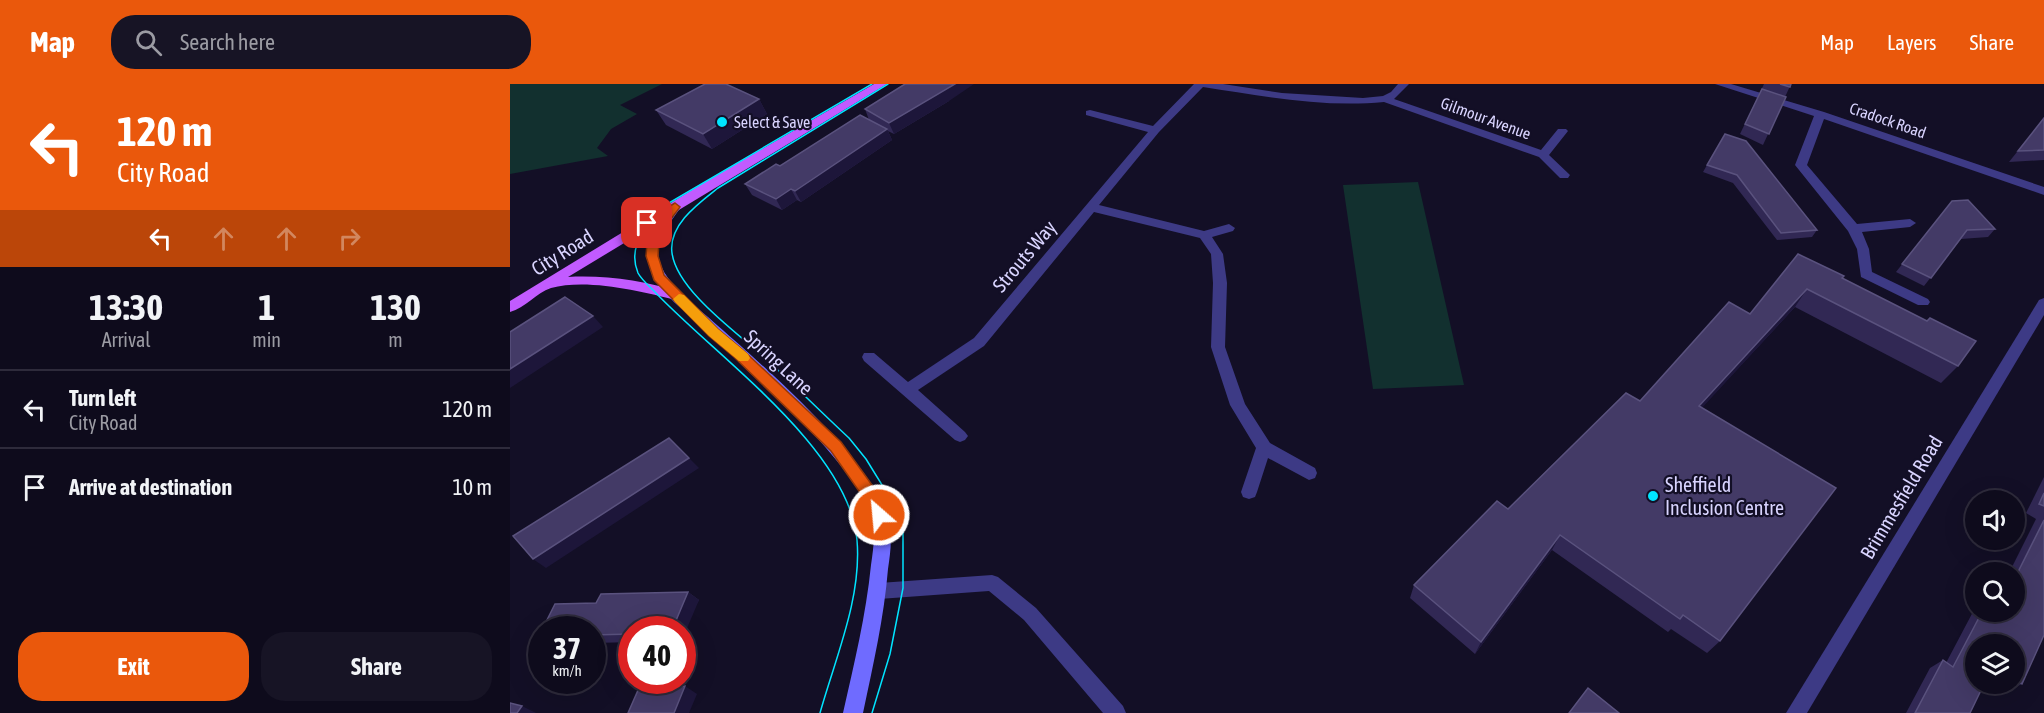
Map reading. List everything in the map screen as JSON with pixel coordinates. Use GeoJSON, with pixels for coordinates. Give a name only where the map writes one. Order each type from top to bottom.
{"type":"FeatureCollection","features":[{"type":"Feature","properties":{"kind":"main road","name":"City Road"},"geometry":{"type":"LineString","coordinates":[[510,307],[882,84]]}},
{"type":"Feature","properties":{"kind":"main road"},"geometry":{"type":"LineString","coordinates":[[545,285],[596,279],[676,295]]}},
{"type":"Feature","properties":{"kind":"street","name":"Gilmour Avenue"},"geometry":{"type":"LineString","coordinates":[[1200,84],[1293,97],[1363,102],[1385,99],[1543,155],[1564,175]]}},
{"type":"Feature","properties":{"kind":"street","name":"Strouts Way"},"geometry":{"type":"LineString","coordinates":[[907,390],[979,342],[1093,208],[1155,130],[1200,84]]}},
{"type":"Feature","properties":{"kind":"street"},"geometry":{"type":"LineString","coordinates":[[1385,99],[1395,94],[1404,84]]}},
{"type":"Feature","properties":{"kind":"street","name":"Cradock Road"},"geometry":{"type":"LineString","coordinates":[[1720,84],[1820,114],[2044,191]]}},
{"type":"Feature","properties":{"kind":"street"},"geometry":{"type":"LineString","coordinates":[[1090,113],[1155,130]]}},
{"type":"Feature","properties":{"kind":"street"},"geometry":{"type":"LineString","coordinates":[[1820,114],[1802,165],[1854,229],[1863,249],[1866,274],[1923,302]]}},
{"type":"Feature","properties":{"kind":"street","name":"Gilmour Avenue"},"geometry":{"type":"LineString","coordinates":[[1543,155],[1562,131]]}},
{"type":"Feature","properties":{"kind":"street","name":"Spring Lane"},"geometry":{"type":"LineString","coordinates":[[675,207],[659,226],[652,254],[659,277],[836,447],[867,490],[879,515],[883,533],[879,591],[853,713]]}},
{"type":"Feature","properties":{"kind":"street"},"geometry":{"type":"LineString","coordinates":[[1093,208],[1204,235],[1229,228]]}},
{"type":"Feature","properties":{"kind":"street"},"geometry":{"type":"LineString","coordinates":[[1854,229],[1910,223]]}},
{"type":"Feature","properties":{"kind":"street"},"geometry":{"type":"LineString","coordinates":[[1204,235],[1217,254],[1220,283],[1218,347],[1238,405],[1264,448],[1309,473]]}},
{"type":"Feature","properties":{"kind":"street","name":"Brimmesfield Road"},"geometry":{"type":"LineString","coordinates":[[1796,713],[2044,303]]}},
{"type":"Feature","properties":{"kind":"street"},"geometry":{"type":"LineString","coordinates":[[868,357],[960,436]]}},
{"type":"Feature","properties":{"kind":"street"},"geometry":{"type":"LineString","coordinates":[[1249,492],[1264,448]]}},
{"type":"Feature","properties":{"kind":"street"},"geometry":{"type":"LineString","coordinates":[[879,591],[992,583],[1030,614],[1116,713]]}},
{"type":"Feature","properties":{"kind":"green space"},"geometry":{"type":"Polygon","coordinates":[[[510,84],[662,84],[620,105],[637,114],[611,129],[597,148],[608,156],[510,174],[510,84]]]}},
{"type":"Feature","properties":{"kind":"green space"},"geometry":{"type":"Polygon","coordinates":[[[1418,182],[1464,385],[1373,389],[1343,185],[1418,182]]]}},
{"type":"Feature","properties":{"kind":"building"},"geometry":{"type":"Polygon","coordinates":[[[705,84],[726,84],[759,99],[703,134],[656,110],[705,84]]]}},
{"type":"Feature","properties":{"kind":"building"},"geometry":{"type":"Polygon","coordinates":[[[905,84],[955,84],[889,123],[865,109],[905,84]]]}},
{"type":"Feature","properties":{"kind":"building"},"geometry":{"type":"Polygon","coordinates":[[[1762,89],[1786,97],[1769,134],[1745,124],[1762,89]]]}},
{"type":"Feature","properties":{"kind":"building"},"geometry":{"type":"Polygon","coordinates":[[[860,115],[887,129],[795,191],[791,189],[776,199],[745,184],[776,164],[780,166],[860,115]]]}},
{"type":"Feature","properties":{"kind":"building"},"geometry":{"type":"Polygon","coordinates":[[[2044,118],[2044,150],[2018,151],[2044,118]]]}},
{"type":"Feature","properties":{"kind":"building"},"geometry":{"type":"Polygon","coordinates":[[[1725,134],[1746,141],[1817,230],[1781,233],[1737,175],[1707,165],[1725,134]]]}},
{"type":"Feature","properties":{"kind":"building"},"geometry":{"type":"Polygon","coordinates":[[[1968,200],[1995,229],[1967,230],[1931,278],[1902,264],[1952,201],[1968,200]]]}},
{"type":"Feature","properties":{"kind":"building"},"geometry":{"type":"Polygon","coordinates":[[[1798,254],[1927,321],[1930,318],[1976,341],[1958,366],[1807,289],[1699,406],[1836,488],[1720,641],[1683,615],[1680,619],[1560,535],[1481,642],[1414,585],[1497,501],[1508,509],[1626,393],[1640,401],[1729,302],[1750,314],[1798,254]]]}},
{"type":"Feature","properties":{"kind":"building"},"geometry":{"type":"Polygon","coordinates":[[[565,297],[593,316],[510,369],[510,332],[565,297]]]}},
{"type":"Feature","properties":{"kind":"building"},"geometry":{"type":"Polygon","coordinates":[[[669,438],[689,458],[533,559],[513,536],[669,438]]]}},
{"type":"Feature","properties":{"kind":"building"},"geometry":{"type":"Polygon","coordinates":[[[2044,493],[2044,506],[2039,504],[2044,493]]]}},
{"type":"Feature","properties":{"kind":"building"},"geometry":{"type":"Polygon","coordinates":[[[2044,520],[2044,635],[2025,677],[2025,634],[1970,634],[1977,622],[2025,622],[2025,562],[2023,562],[2044,520]]]}},
{"type":"Feature","properties":{"kind":"building"},"geometry":{"type":"Polygon","coordinates":[[[688,592],[678,616],[618,616],[618,634],[606,635],[606,616],[549,616],[555,604],[596,603],[601,594],[688,592]]]}},
{"type":"Feature","properties":{"kind":"building"},"geometry":{"type":"Polygon","coordinates":[[[1965,644],[1965,694],[1979,694],[1970,713],[1915,713],[1943,660],[1953,667],[1965,644]]]}},
{"type":"Feature","properties":{"kind":"building"},"geometry":{"type":"Polygon","coordinates":[[[1588,688],[1619,713],[1569,713],[1588,688]]]}},
{"type":"Feature","properties":{"kind":"building"},"geometry":{"type":"Polygon","coordinates":[[[636,694],[682,694],[674,713],[628,713],[636,694]]]}},
{"type":"Feature","properties":{"kind":"building"},"geometry":{"type":"Polygon","coordinates":[[[510,703],[522,706],[517,713],[510,713],[510,703]]]}},
{"type":"Feature","properties":{"kind":"tram line"},"geometry":{"type":"LineString","coordinates":[[820,713],[846,628],[855,584],[857,540],[848,506],[830,471],[805,438],[775,405],[643,280],[635,263],[635,252],[648,225],[669,203],[872,84]]}},
{"type":"Feature","properties":{"kind":"tram line"},"geometry":{"type":"LineString","coordinates":[[872,713],[890,654],[903,588],[903,519],[866,459],[849,438],[697,297],[676,267],[672,243],[675,233],[686,216],[718,188],[888,84]]}},
{"type":"Feature","properties":{"kind":"slow traffic"},"geometry":{"type":"LineString","coordinates":[[679,299],[743,358]]}},
{"type":"Feature","properties":{"kind":"place","name":"Select & Save"},"geometry":{"type":"Point","coordinates":[722,122]}},
{"type":"Feature","properties":{"kind":"place","name":"Sheffield Inclusion Centre"},"geometry":{"type":"Point","coordinates":[1653,496]}},
{"type":"Feature","properties":{"kind":"route"},"geometry":{"type":"LineString","coordinates":[[647,223],[675,207],[659,226],[653,243],[652,256],[659,277],[714,333],[739,353],[836,447],[867,490],[879,515]]}}]}
